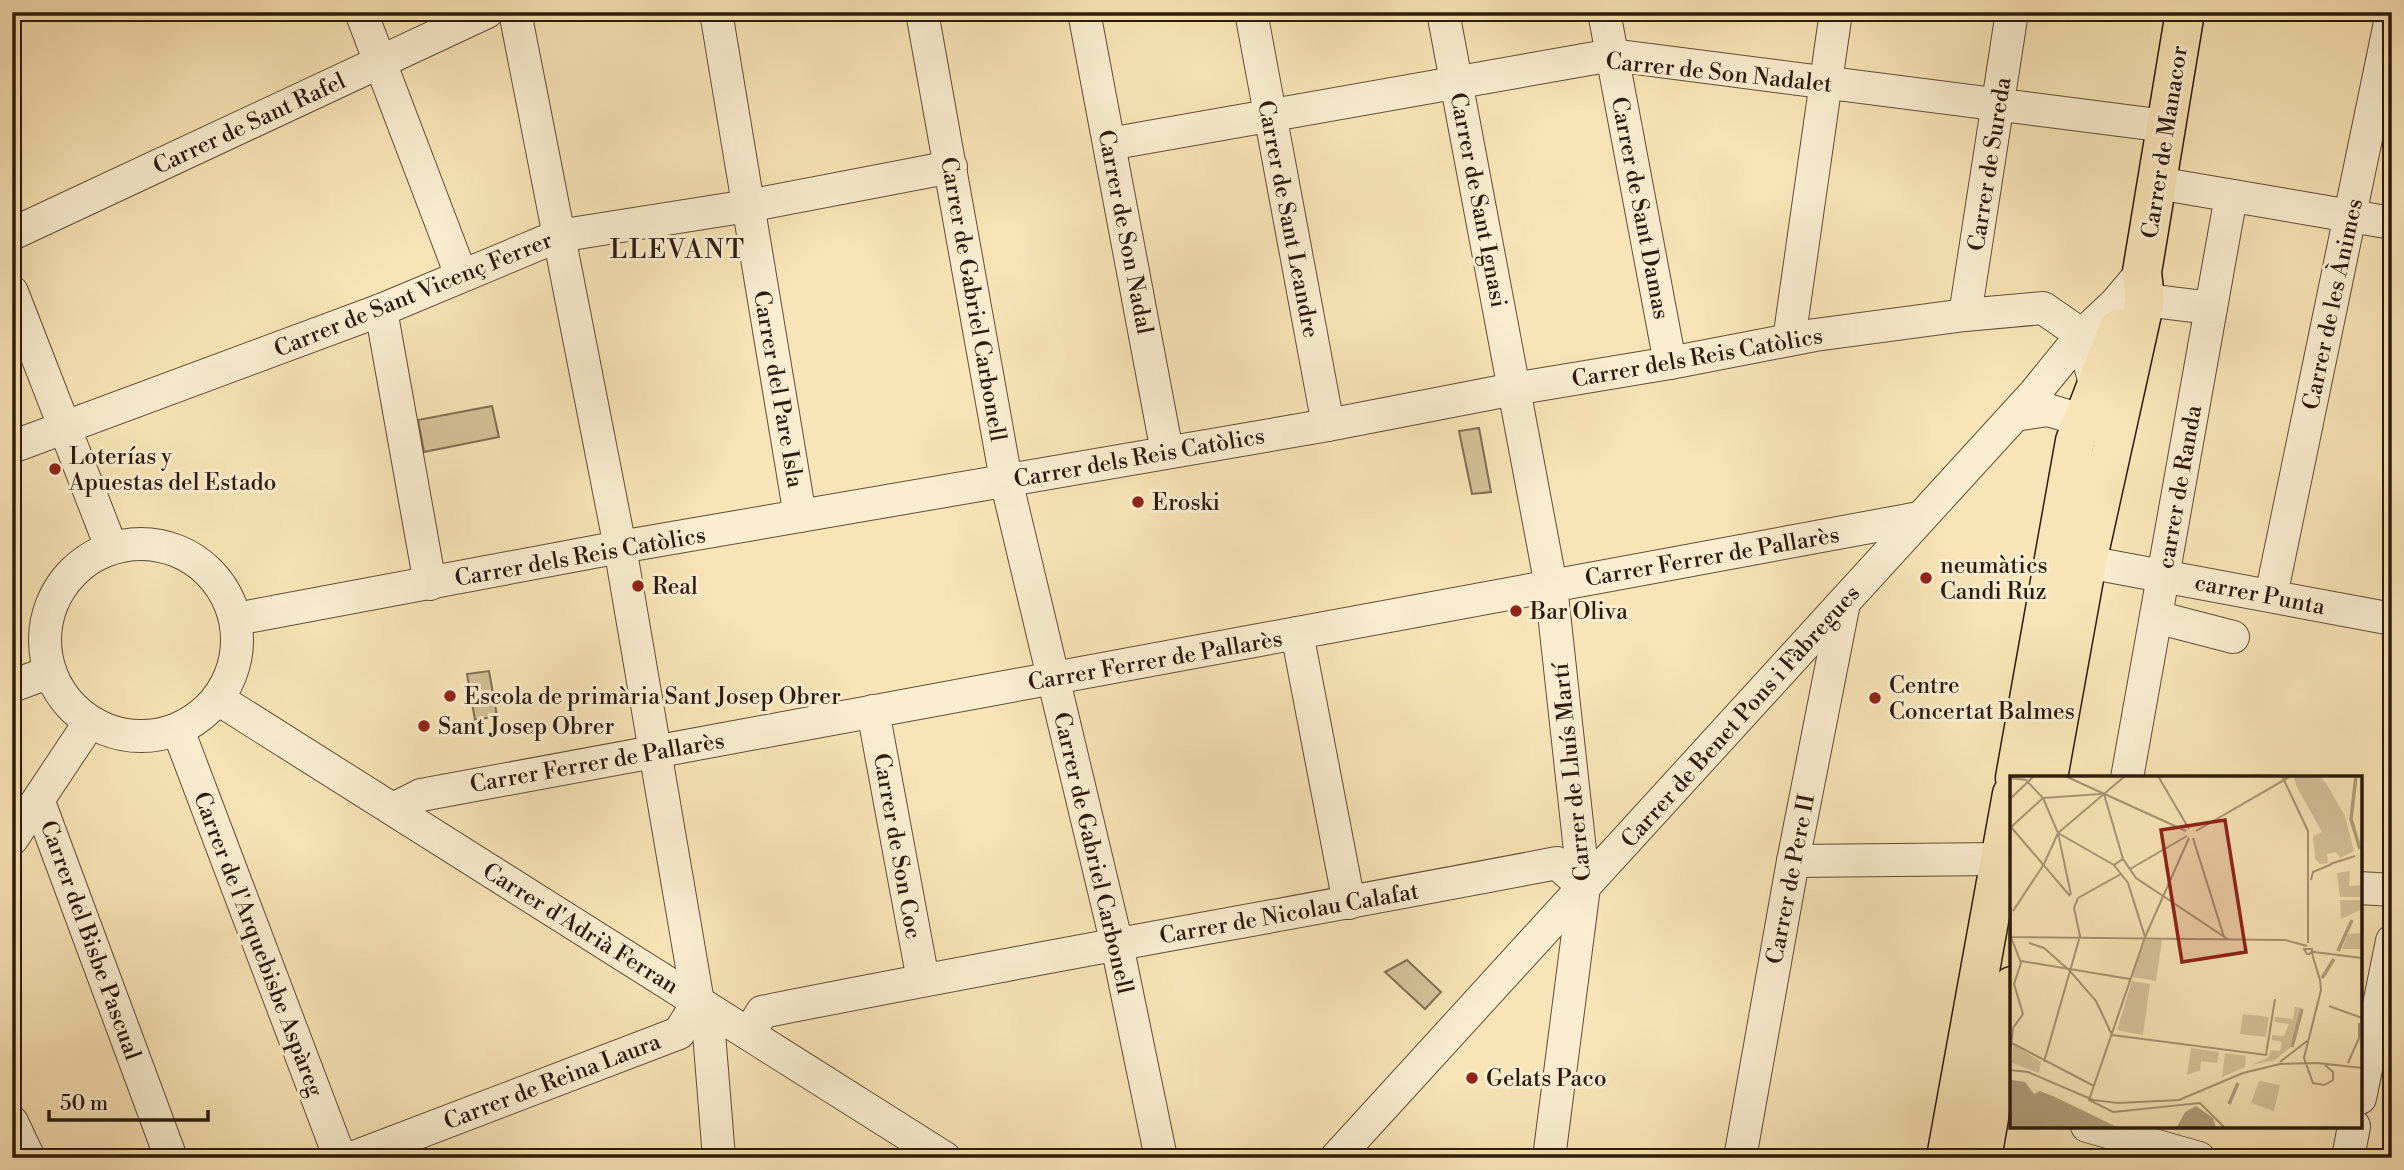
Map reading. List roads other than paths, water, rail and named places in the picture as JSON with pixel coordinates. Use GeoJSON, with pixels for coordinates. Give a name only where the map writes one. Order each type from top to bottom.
{"type":"FeatureCollection","features":[{"type":"Feature","properties":{"kind":"main road","name":"Carrer de Manacor"},"geometry":{"type":"LineString","coordinates":[[2015,776],[2091,433],[2132,295],[2157,183],[2185,12]]}},
{"type":"Feature","properties":{"kind":"main road","name":"Carrer de Manacor"},"geometry":{"type":"LineString","coordinates":[[2048,776],[2087,562],[2091,433],[2132,295]]}},
{"type":"Feature","properties":{"kind":"main road"},"geometry":{"type":"LineString","coordinates":[[1946,1158],[2010,804]]}},
{"type":"Feature","properties":{"kind":"main road"},"geometry":{"type":"LineString","coordinates":[[1982,1158],[2002,1102],[2010,1009]]}},
{"type":"Feature","properties":{"kind":"street"},"geometry":{"type":"LineString","coordinates":[[361,12],[461,275]]}},
{"type":"Feature","properties":{"kind":"street","name":"Carrer de Sant Rafel"},"geometry":{"type":"LineString","coordinates":[[12,234],[487,12]]}},
{"type":"Feature","properties":{"kind":"street"},"geometry":{"type":"LineString","coordinates":[[515,12],[620,547],[655,752],[703,1005],[719,1158]]}},
{"type":"Feature","properties":{"kind":"street","name":"Carrer del Pare Isla"},"geometry":{"type":"LineString","coordinates":[[716,12],[800,516]]}},
{"type":"Feature","properties":{"kind":"street","name":"Carrer de Gabriel Carbonell"},"geometry":{"type":"LineString","coordinates":[[922,12],[1006,480],[1117,945],[1161,1158]]}},
{"type":"Feature","properties":{"kind":"street","name":"Carrer de Son Nadal"},"geometry":{"type":"LineString","coordinates":[[1084,12],[1167,452]]}},
{"type":"Feature","properties":{"kind":"street","name":"Carrer de Sant Leandre"},"geometry":{"type":"LineString","coordinates":[[1251,12],[1328,425]]}},
{"type":"Feature","properties":{"kind":"street","name":"Carrer de Sant Ignasi"},"geometry":{"type":"LineString","coordinates":[[1443,12],[1514,389]]}},
{"type":"Feature","properties":{"kind":"street","name":"Carrer de Sant Damas"},"geometry":{"type":"LineString","coordinates":[[1604,12],[1670,363]]}},
{"type":"Feature","properties":{"kind":"street"},"geometry":{"type":"LineString","coordinates":[[1789,340],[1836,12]]}},
{"type":"Feature","properties":{"kind":"street","name":"Carrer de Sureda"},"geometry":{"type":"LineString","coordinates":[[1965,315],[2012,12]]}},
{"type":"Feature","properties":{"kind":"street","name":"Carrer de les Ànimes"},"geometry":{"type":"LineString","coordinates":[[2272,596],[2392,13]]}},
{"type":"Feature","properties":{"kind":"street","name":"Carrer de Son Nadalet"},"geometry":{"type":"LineString","coordinates":[[1109,144],[1612,55],[2166,126]]}},
{"type":"Feature","properties":{"kind":"street","name":"Carrer de Sant Vicenç Ferrer"},"geometry":{"type":"LineString","coordinates":[[12,447],[381,310],[558,236],[748,206],[951,167]]}},
{"type":"Feature","properties":{"kind":"street"},"geometry":{"type":"LineString","coordinates":[[2157,183],[2392,223]]}},
{"type":"Feature","properties":{"kind":"street","name":"carrer de Randa"},"geometry":{"type":"LineString","coordinates":[[2127,776],[2231,196]]}},
{"type":"Feature","properties":{"kind":"street"},"geometry":{"type":"LineString","coordinates":[[12,292],[111,547]]}},
{"type":"Feature","properties":{"kind":"street","name":"Carrer dels Reis Catòlics"},"geometry":{"type":"LineString","coordinates":[[236,619],[620,547],[1328,425],[1815,335],[2132,295],[2211,308]]}},
{"type":"Feature","properties":{"kind":"street","name":"Carrer de Benet Pons i Fàbregues"},"geometry":{"type":"LineString","coordinates":[[1336,1158],[2024,405],[2082,335],[2132,295]]}},
{"type":"Feature","properties":{"kind":"street"},"geometry":{"type":"LineString","coordinates":[[2043,308],[2082,335],[2091,433]]}},
{"type":"Feature","properties":{"kind":"street"},"geometry":{"type":"LineString","coordinates":[[2043,308],[2051,342],[2024,405],[2048,410],[2091,433]]}},
{"type":"Feature","properties":{"kind":"street"},"geometry":{"type":"LineString","coordinates":[[381,310],[430,584]]}},
{"type":"Feature","properties":{"kind":"street","name":"Carrer de Lluís Martí"},"geometry":{"type":"LineString","coordinates":[[1514,389],[1550,586],[1584,887],[1549,1158]]}},
{"type":"Feature","properties":{"kind":"street","name":"Carrer Ferrer de Pallarès"},"geometry":{"type":"LineString","coordinates":[[393,809],[421,795],[1919,518]]}},
{"type":"Feature","properties":{"kind":"street"},"geometry":{"type":"LineString","coordinates":[[143,542],[175,548],[184,553],[203,564],[224,589],[236,619],[238,647],[232,674],[218,699],[200,717],[178,730],[148,737],[118,734],[90,722],[66,701],[50,672],[44,641],[49,611],[62,583],[84,561],[111,547],[143,542]]}},
{"type":"Feature","properties":{"kind":"street","name":"carrer Punta"},"geometry":{"type":"LineString","coordinates":[[2087,562],[2392,619]]}},
{"type":"Feature","properties":{"kind":"street","name":"Carrer de Pere II"},"geometry":{"type":"LineString","coordinates":[[1740,1158],[1793,861],[1844,602]]}},
{"type":"Feature","properties":{"kind":"street"},"geometry":{"type":"LineString","coordinates":[[2156,617],[2233,637]]}},
{"type":"Feature","properties":{"kind":"street"},"geometry":{"type":"LineString","coordinates":[[1297,633],[1349,903]]}},
{"type":"Feature","properties":{"kind":"street"},"geometry":{"type":"LineString","coordinates":[[12,687],[50,672]]}},
{"type":"Feature","properties":{"kind":"street","name":"Carrer d'Adrià Ferran"},"geometry":{"type":"LineString","coordinates":[[218,699],[945,1158]]}},
{"type":"Feature","properties":{"kind":"street","name":"Carrer de Son Coc"},"geometry":{"type":"LineString","coordinates":[[873,712],[923,980]]}},
{"type":"Feature","properties":{"kind":"street"},"geometry":{"type":"LineString","coordinates":[[12,839],[90,722]]}},
{"type":"Feature","properties":{"kind":"street","name":"Carrer de l'Arquebisbe Aspàreg"},"geometry":{"type":"LineString","coordinates":[[178,730],[340,1158]]}},
{"type":"Feature","properties":{"kind":"street","name":"Carrer del Bisbe Pascual"},"geometry":{"type":"LineString","coordinates":[[39,802],[171,1158]]}},
{"type":"Feature","properties":{"kind":"street"},"geometry":{"type":"LineString","coordinates":[[1793,861],[2000,859]]}},
{"type":"Feature","properties":{"kind":"street","name":"Carrer de Nicolau Calafat"},"geometry":{"type":"LineString","coordinates":[[749,1034],[762,1012],[1557,863],[1584,887]]}},
{"type":"Feature","properties":{"kind":"street"},"geometry":{"type":"LineString","coordinates":[[2362,888],[2392,890]]}},
{"type":"Feature","properties":{"kind":"street"},"geometry":{"type":"LineString","coordinates":[[2362,1088],[2392,941]]}},
{"type":"Feature","properties":{"kind":"street","name":"Carrer de Reina Laura"},"geometry":{"type":"LineString","coordinates":[[352,1158],[679,1033],[703,1005]]}},
{"type":"Feature","properties":{"kind":"street"},"geometry":{"type":"LineString","coordinates":[[12,1122],[29,1158]]}},
{"type":"Feature","properties":{"kind":"street"},"geometry":{"type":"LineString","coordinates":[[2096,1128],[2186,1149]]}},
{"type":"Feature","properties":{"kind":"street"},"geometry":{"type":"LineString","coordinates":[[2348,1158],[2354,1128]]}},
{"type":"Feature","properties":{"kind":"place","name":"Loterías y Apuestas del Estado"},"geometry":{"type":"Point","coordinates":[55,469]}},
{"type":"Feature","properties":{"kind":"place","name":"Eroski"},"geometry":{"type":"Point","coordinates":[1138,502]}},
{"type":"Feature","properties":{"kind":"place","name":"neumàtics Candi Ruz"},"geometry":{"type":"Point","coordinates":[1926,578]}},
{"type":"Feature","properties":{"kind":"place","name":"Real"},"geometry":{"type":"Point","coordinates":[638,586]}},
{"type":"Feature","properties":{"kind":"place","name":"Bar Oliva"},"geometry":{"type":"Point","coordinates":[1516,611]}},
{"type":"Feature","properties":{"kind":"place","name":"Escola de primària Sant Josep Obrer"},"geometry":{"type":"Point","coordinates":[450,696]}},
{"type":"Feature","properties":{"kind":"place","name":"Centre Concertat Balmes"},"geometry":{"type":"Point","coordinates":[1875,698]}},
{"type":"Feature","properties":{"kind":"place","name":"Sant Josep Obrer"},"geometry":{"type":"Point","coordinates":[424,726]}},
{"type":"Feature","properties":{"kind":"place","name":"Gelats Paco"},"geometry":{"type":"Point","coordinates":[1472,1078]}},
{"type":"Feature","properties":{"kind":"district","name":"LLEVANT"},"geometry":{"type":"Point","coordinates":[678,249]}}]}
